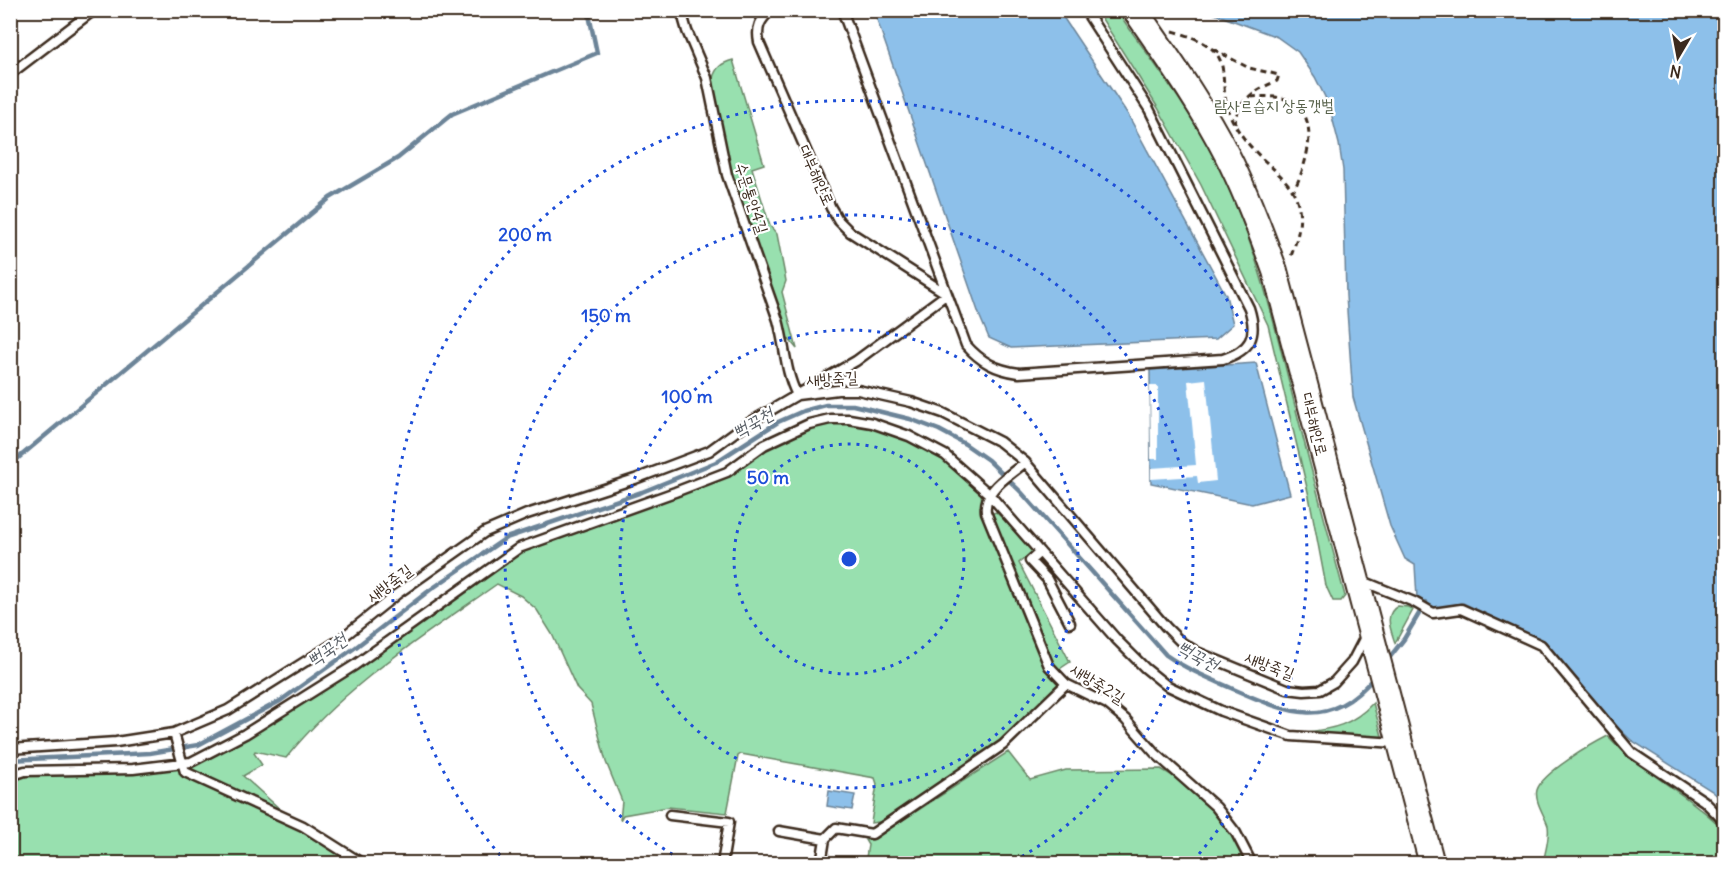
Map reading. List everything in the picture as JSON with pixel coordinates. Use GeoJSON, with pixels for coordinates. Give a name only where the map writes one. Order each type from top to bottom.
{"type":"FeatureCollection","features":[{"type":"Feature","properties":{"kind":"street","name":"대부해안로"},"geometry":{"type":"LineString","coordinates":[[1135,10],[1206,116],[1228,157],[1258,224],[1275,271],[1432,864]]}},
{"type":"Feature","properties":{"kind":"lane"},"geometry":{"type":"LineString","coordinates":[[10,74],[94,10]]}},
{"type":"Feature","properties":{"kind":"lane","name":"수문통안4길"},"geometry":{"type":"LineString","coordinates":[[681,10],[687,31],[707,78],[727,175],[778,320],[789,376],[797,395]]}},
{"type":"Feature","properties":{"kind":"lane","name":"대부해안로"},"geometry":{"type":"LineString","coordinates":[[771,10],[760,21],[757,31],[759,42],[831,208],[850,232],[947,294]]}},
{"type":"Feature","properties":{"kind":"lane"},"geometry":{"type":"LineString","coordinates":[[842,10],[966,345],[976,356],[989,366],[1019,374],[1223,359],[1235,355],[1245,348],[1253,337],[1253,321],[1249,308],[1149,109],[1086,10]]}},
{"type":"Feature","properties":{"kind":"lane"},"geometry":{"type":"LineString","coordinates":[[797,395],[856,362],[947,294]]}},
{"type":"Feature","properties":{"kind":"lane","name":"새방죽길"},"geometry":{"type":"LineString","coordinates":[[10,749],[116,742],[174,733],[228,710],[338,641],[397,594],[485,531],[526,514],[635,479],[709,451],[742,427],[797,395],[838,390],[858,390],[911,402],[943,413],[1000,442],[1166,627],[1181,642],[1197,652],[1287,689],[1312,691],[1327,686],[1341,675],[1371,637]]}},
{"type":"Feature","properties":{"kind":"lane"},"geometry":{"type":"LineString","coordinates":[[10,776],[25,771],[134,769],[182,761],[190,762],[245,734],[355,665],[519,548],[727,472],[764,445],[809,424],[830,419],[873,423],[909,436],[945,455],[991,492],[1117,640],[1166,685],[1247,721],[1291,736],[1342,741],[1398,733]]}},
{"type":"Feature","properties":{"kind":"lane"},"geometry":{"type":"LineString","coordinates":[[991,492],[1022,465]]}},
{"type":"Feature","properties":{"kind":"lane","name":"새방죽2길"},"geometry":{"type":"LineString","coordinates":[[991,492],[985,503],[986,512],[1049,666],[1066,684],[1107,704],[1125,719],[1155,753],[1216,807],[1236,833],[1252,864]]}},
{"type":"Feature","properties":{"kind":"lane"},"geometry":{"type":"LineString","coordinates":[[1040,552],[1030,561],[1047,579],[1070,622]]}},
{"type":"Feature","properties":{"kind":"lane"},"geometry":{"type":"LineString","coordinates":[[1355,578],[1414,602],[1433,613],[1461,609],[1541,645],[1632,753],[1704,801],[1725,821]]}},
{"type":"Feature","properties":{"kind":"lane"},"geometry":{"type":"LineString","coordinates":[[821,864],[825,839],[836,828],[872,834],[1003,745],[1066,684]]}},
{"type":"Feature","properties":{"kind":"lane"},"geometry":{"type":"LineString","coordinates":[[174,733],[185,772],[303,826],[363,864]]}},
{"type":"Feature","properties":{"kind":"lane"},"geometry":{"type":"LineString","coordinates":[[670,815],[729,822],[722,864]]}},
{"type":"Feature","properties":{"kind":"lane"},"geometry":{"type":"LineString","coordinates":[[779,831],[825,839]]}},
{"type":"Feature","properties":{"kind":"path"},"geometry":{"type":"LineString","coordinates":[[1167,30],[1189,36],[1250,68],[1278,75],[1277,81],[1261,88],[1239,108],[1235,125]]}},
{"type":"Feature","properties":{"kind":"path"},"geometry":{"type":"LineString","coordinates":[[1212,48],[1222,63],[1227,106],[1235,125],[1251,148],[1294,190]]}},
{"type":"Feature","properties":{"kind":"path"},"geometry":{"type":"LineString","coordinates":[[1249,97],[1286,99],[1299,108],[1308,126],[1309,148],[1294,190],[1299,212],[1299,225],[1290,258]]}},
{"type":"Feature","properties":{"kind":"green space"},"geometry":{"type":"Polygon","coordinates":[[[1097,11],[1117,11],[1196,126],[1231,193],[1270,307],[1345,596],[1341,601],[1333,601],[1326,586],[1309,496],[1268,325],[1201,185],[1158,108],[1097,11]]]}},
{"type":"Feature","properties":{"kind":"green space"},"geometry":{"type":"Polygon","coordinates":[[[733,60],[764,164],[752,168],[770,226],[777,234],[786,281],[782,292],[797,349],[787,337],[742,209],[724,144],[713,78],[720,66],[733,60]]]}},
{"type":"Feature","properties":{"kind":"green space"},"geometry":{"type":"Polygon","coordinates":[[[830,421],[872,425],[907,438],[943,458],[981,492],[983,514],[1041,659],[1059,683],[1059,686],[1003,741],[887,821],[871,823],[877,784],[875,778],[741,754],[738,756],[727,813],[668,807],[623,815],[620,820],[622,801],[606,762],[591,704],[577,689],[552,634],[537,610],[521,596],[497,584],[413,643],[359,685],[333,707],[286,758],[255,751],[262,765],[243,776],[281,810],[199,775],[191,768],[192,765],[248,736],[361,666],[521,551],[731,474],[766,447],[809,427],[830,421]]]}},
{"type":"Feature","properties":{"kind":"green space"},"geometry":{"type":"Polygon","coordinates":[[[996,512],[1034,550],[1019,563],[1070,662],[1058,670],[1047,655],[992,519],[993,513],[996,512]]]}},
{"type":"Feature","properties":{"kind":"green space"},"geometry":{"type":"Polygon","coordinates":[[[1398,606],[1413,610],[1395,643],[1389,618],[1393,609],[1398,606]]]}},
{"type":"Feature","properties":{"kind":"green space"},"geometry":{"type":"Polygon","coordinates":[[[1373,703],[1382,736],[1379,739],[1305,732],[1342,725],[1358,716],[1373,703]]]}},
{"type":"Feature","properties":{"kind":"green space"},"geometry":{"type":"Polygon","coordinates":[[[1608,736],[1621,749],[1696,805],[1724,830],[1724,863],[1543,863],[1548,840],[1548,826],[1537,799],[1537,790],[1557,768],[1608,736]]]}},
{"type":"Feature","properties":{"kind":"green space"},"geometry":{"type":"Polygon","coordinates":[[[1008,752],[1030,780],[1066,770],[1161,769],[1200,797],[1223,821],[1247,863],[865,864],[868,845],[865,840],[872,840],[1008,752]]]}},
{"type":"Feature","properties":{"kind":"green space"},"geometry":{"type":"Polygon","coordinates":[[[179,767],[182,775],[300,830],[354,863],[11,863],[10,779],[24,775],[179,767]]]}},
{"type":"Feature","properties":{"kind":"water"},"geometry":{"type":"Polygon","coordinates":[[[874,11],[1059,11],[1127,113],[1226,295],[1233,324],[1216,339],[1011,348],[989,338],[874,11]]]}},
{"type":"Feature","properties":{"kind":"water"},"geometry":{"type":"Polygon","coordinates":[[[1207,11],[1724,11],[1724,802],[1712,791],[1631,740],[1604,714],[1546,642],[1463,603],[1435,608],[1417,598],[1415,565],[1405,559],[1390,526],[1353,397],[1346,296],[1343,170],[1329,105],[1315,77],[1298,52],[1277,37],[1207,11]]]}},
{"type":"Feature","properties":{"kind":"water"},"geometry":{"type":"Polygon","coordinates":[[[1256,363],[1290,494],[1252,504],[1151,483],[1150,370],[1256,363]]]}},
{"type":"Feature","properties":{"kind":"water"},"geometry":{"type":"Polygon","coordinates":[[[829,791],[855,795],[852,810],[827,806],[829,791]]]}},
{"type":"Feature","properties":{"kind":"pier"},"geometry":{"type":"Polygon","coordinates":[[[1206,379],[1216,481],[1198,483],[1197,476],[1151,479],[1151,468],[1196,465],[1188,381],[1206,379]]]}},
{"type":"Feature","properties":{"kind":"pier"},"geometry":{"type":"Polygon","coordinates":[[[1150,386],[1158,386],[1158,459],[1151,459],[1150,386]]]}},
{"type":"Feature","properties":{"kind":"waterway"},"geometry":{"type":"LineString","coordinates":[[10,465],[330,198],[398,158],[452,114],[597,53],[588,10]]}},
{"type":"Feature","properties":{"kind":"waterway","name":"뻑꾹천"},"geometry":{"type":"LineString","coordinates":[[10,760],[150,753],[198,745],[280,701],[356,647],[430,590],[506,538],[642,492],[716,462],[778,422],[803,411],[826,405],[853,405],[910,419],[939,430],[988,460],[1021,492],[1166,655],[1197,673],[1271,705],[1307,712],[1324,711],[1341,705],[1358,694],[1375,676]]}},
{"type":"Feature","properties":{"kind":"waterway","name":"뻑꾹천"},"geometry":{"type":"LineString","coordinates":[[1386,662],[1404,639],[1426,602]]}},
{"type":"Feature","properties":{"kind":"park label","name":"람사르습지 상동갯벌"},"geometry":{"type":"Point","coordinates":[1274,105]}}]}
